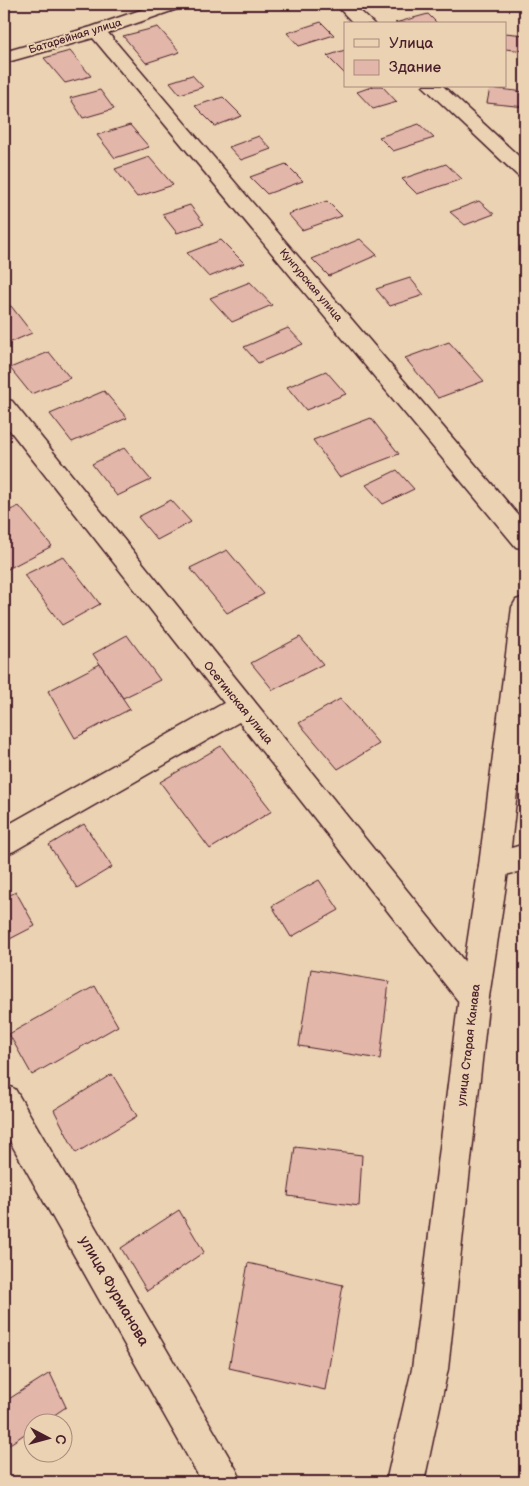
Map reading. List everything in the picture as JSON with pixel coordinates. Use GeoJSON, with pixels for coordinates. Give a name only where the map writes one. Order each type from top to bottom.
{"type":"FeatureCollection","features":[{"type":"Feature","properties":{"kind":"street","name":"Батарейная улица"},"geometry":{"type":"LineString","coordinates":[[4,58],[97,31],[174,4]]}},
{"type":"Feature","properties":{"kind":"street"},"geometry":{"type":"LineString","coordinates":[[343,4],[363,22]]}},
{"type":"Feature","properties":{"kind":"street","name":"Кунгурская улица"},"geometry":{"type":"LineString","coordinates":[[97,31],[525,540]]}},
{"type":"Feature","properties":{"kind":"street"},"geometry":{"type":"LineString","coordinates":[[434,88],[525,172]]}},
{"type":"Feature","properties":{"kind":"street","name":"Осетинская улица"},"geometry":{"type":"LineString","coordinates":[[4,406],[241,707],[474,997]]}},
{"type":"Feature","properties":{"kind":"street","name":"улица Старая Канава"},"geometry":{"type":"LineString","coordinates":[[405,1482],[430,1369],[474,997],[494,866],[525,607]]}},
{"type":"Feature","properties":{"kind":"street"},"geometry":{"type":"LineString","coordinates":[[4,842],[241,707]]}},
{"type":"Feature","properties":{"kind":"street"},"geometry":{"type":"LineString","coordinates":[[494,866],[525,857]]}},
{"type":"Feature","properties":{"kind":"street","name":"улица Фурманова"},"geometry":{"type":"LineString","coordinates":[[4,1100],[223,1482]]}},
{"type":"Feature","properties":{"kind":"building"},"geometry":{"type":"Polygon","coordinates":[[[277,4],[300,4],[282,9],[277,4]]]}},
{"type":"Feature","properties":{"kind":"building"},"geometry":{"type":"Polygon","coordinates":[[[428,14],[436,22],[399,22],[428,14]]]}},
{"type":"Feature","properties":{"kind":"building"},"geometry":{"type":"Polygon","coordinates":[[[321,22],[334,35],[299,46],[287,33],[321,22]]]}},
{"type":"Feature","properties":{"kind":"building"},"geometry":{"type":"Polygon","coordinates":[[[158,27],[180,52],[146,63],[123,36],[158,27]]]}},
{"type":"Feature","properties":{"kind":"building"},"geometry":{"type":"Polygon","coordinates":[[[506,33],[525,35],[525,51],[506,49],[506,33]]]}},
{"type":"Feature","properties":{"kind":"building"},"geometry":{"type":"Polygon","coordinates":[[[344,50],[344,73],[327,56],[344,50]]]}},
{"type":"Feature","properties":{"kind":"building"},"geometry":{"type":"Polygon","coordinates":[[[70,51],[91,76],[65,83],[44,58],[70,51]]]}},
{"type":"Feature","properties":{"kind":"building"},"geometry":{"type":"Polygon","coordinates":[[[192,75],[203,87],[180,94],[170,82],[192,75]]]}},
{"type":"Feature","properties":{"kind":"building"},"geometry":{"type":"Polygon","coordinates":[[[368,88],[384,88],[397,102],[373,109],[357,92],[368,88]]]}},
{"type":"Feature","properties":{"kind":"building"},"geometry":{"type":"Polygon","coordinates":[[[490,88],[525,92],[525,107],[487,103],[490,88]]]}},
{"type":"Feature","properties":{"kind":"building"},"geometry":{"type":"Polygon","coordinates":[[[100,90],[114,109],[83,118],[70,98],[100,90]]]}},
{"type":"Feature","properties":{"kind":"building"},"geometry":{"type":"Polygon","coordinates":[[[223,97],[242,116],[215,126],[195,106],[223,97]]]}},
{"type":"Feature","properties":{"kind":"building"},"geometry":{"type":"Polygon","coordinates":[[[419,124],[434,138],[393,151],[379,137],[419,124]]]}},
{"type":"Feature","properties":{"kind":"building"},"geometry":{"type":"Polygon","coordinates":[[[130,125],[149,147],[115,158],[97,135],[130,125]]]}},
{"type":"Feature","properties":{"kind":"building"},"geometry":{"type":"Polygon","coordinates":[[[259,136],[271,149],[241,160],[229,147],[259,136]]]}},
{"type":"Feature","properties":{"kind":"building"},"geometry":{"type":"Polygon","coordinates":[[[149,157],[173,185],[137,197],[115,169],[149,157]]]}},
{"type":"Feature","properties":{"kind":"building"},"geometry":{"type":"Polygon","coordinates":[[[286,164],[303,181],[267,194],[250,177],[286,164]]]}},
{"type":"Feature","properties":{"kind":"building"},"geometry":{"type":"Polygon","coordinates":[[[446,164],[462,179],[417,194],[402,179],[446,164]]]}},
{"type":"Feature","properties":{"kind":"building"},"geometry":{"type":"Polygon","coordinates":[[[327,201],[342,216],[302,230],[288,214],[327,201]]]}},
{"type":"Feature","properties":{"kind":"building"},"geometry":{"type":"Polygon","coordinates":[[[479,201],[494,214],[465,225],[450,212],[479,201]]]}},
{"type":"Feature","properties":{"kind":"building"},"geometry":{"type":"Polygon","coordinates":[[[190,205],[204,224],[177,233],[162,214],[190,205]]]}},
{"type":"Feature","properties":{"kind":"building"},"geometry":{"type":"Polygon","coordinates":[[[360,239],[377,255],[329,276],[312,259],[360,239]]]}},
{"type":"Feature","properties":{"kind":"building"},"geometry":{"type":"Polygon","coordinates":[[[221,240],[244,263],[209,277],[187,253],[221,240]]]}},
{"type":"Feature","properties":{"kind":"building"},"geometry":{"type":"Polygon","coordinates":[[[410,278],[424,295],[390,306],[376,289],[410,278]]]}},
{"type":"Feature","properties":{"kind":"building"},"geometry":{"type":"Polygon","coordinates":[[[250,282],[272,305],[232,322],[210,298],[250,282]]]}},
{"type":"Feature","properties":{"kind":"building"},"geometry":{"type":"Polygon","coordinates":[[[11,306],[32,333],[4,345],[4,309],[11,306]]]}},
{"type":"Feature","properties":{"kind":"building"},"geometry":{"type":"Polygon","coordinates":[[[288,328],[303,344],[258,363],[244,347],[288,328]]]}},
{"type":"Feature","properties":{"kind":"building"},"geometry":{"type":"Polygon","coordinates":[[[449,342],[484,381],[438,398],[405,358],[449,342]]]}},
{"type":"Feature","properties":{"kind":"building"},"geometry":{"type":"Polygon","coordinates":[[[49,352],[70,378],[31,394],[10,368],[49,352]]]}},
{"type":"Feature","properties":{"kind":"building"},"geometry":{"type":"Polygon","coordinates":[[[326,371],[346,394],[306,410],[287,387],[326,371]]]}},
{"type":"Feature","properties":{"kind":"building"},"geometry":{"type":"Polygon","coordinates":[[[104,391],[127,418],[72,442],[50,414],[104,391]]]}},
{"type":"Feature","properties":{"kind":"building"},"geometry":{"type":"Polygon","coordinates":[[[371,418],[399,454],[339,477],[313,440],[371,418]]]}},
{"type":"Feature","properties":{"kind":"building"},"geometry":{"type":"Polygon","coordinates":[[[124,448],[151,480],[117,496],[92,464],[124,448]]]}},
{"type":"Feature","properties":{"kind":"building"},"geometry":{"type":"Polygon","coordinates":[[[397,470],[414,489],[383,504],[366,485],[397,470]]]}},
{"type":"Feature","properties":{"kind":"building"},"geometry":{"type":"Polygon","coordinates":[[[171,500],[191,522],[157,540],[138,517],[171,500]]]}},
{"type":"Feature","properties":{"kind":"building"},"geometry":{"type":"Polygon","coordinates":[[[19,506],[52,546],[4,571],[4,513],[19,506]]]}},
{"type":"Feature","properties":{"kind":"building"},"geometry":{"type":"Polygon","coordinates":[[[227,550],[264,594],[227,613],[190,568],[227,550]]]}},
{"type":"Feature","properties":{"kind":"building"},"geometry":{"type":"Polygon","coordinates":[[[63,556],[100,604],[62,625],[24,575],[63,556]]]}},
{"type":"Feature","properties":{"kind":"building"},"geometry":{"type":"Polygon","coordinates":[[[127,635],[160,680],[123,698],[93,654],[127,635]]]}},
{"type":"Feature","properties":{"kind":"building"},"geometry":{"type":"Polygon","coordinates":[[[300,637],[323,664],[273,690],[251,663],[300,637]]]}},
{"type":"Feature","properties":{"kind":"building"},"geometry":{"type":"Polygon","coordinates":[[[100,664],[130,709],[75,738],[48,691],[100,664]]]}},
{"type":"Feature","properties":{"kind":"building"},"geometry":{"type":"Polygon","coordinates":[[[340,699],[379,744],[338,769],[299,723],[340,699]]]}},
{"type":"Feature","properties":{"kind":"building"},"geometry":{"type":"Polygon","coordinates":[[[221,746],[272,811],[210,849],[160,782],[221,746]]]}},
{"type":"Feature","properties":{"kind":"building"},"geometry":{"type":"Polygon","coordinates":[[[84,824],[112,867],[77,888],[49,845],[84,824]]]}},
{"type":"Feature","properties":{"kind":"building"},"geometry":{"type":"Polygon","coordinates":[[[319,880],[339,910],[291,937],[272,906],[319,880]]]}},
{"type":"Feature","properties":{"kind":"building"},"geometry":{"type":"Polygon","coordinates":[[[16,892],[35,926],[4,942],[4,898],[16,892]]]}},
{"type":"Feature","properties":{"kind":"building"},"geometry":{"type":"Polygon","coordinates":[[[311,969],[389,982],[380,1059],[299,1046],[311,969]]]}},
{"type":"Feature","properties":{"kind":"building"},"geometry":{"type":"Polygon","coordinates":[[[95,986],[118,1026],[32,1075],[9,1034],[95,986]]]}},
{"type":"Feature","properties":{"kind":"building"},"geometry":{"type":"Polygon","coordinates":[[[112,1074],[137,1116],[76,1153],[54,1110],[112,1074]]]}},
{"type":"Feature","properties":{"kind":"building"},"geometry":{"type":"Polygon","coordinates":[[[295,1147],[362,1155],[359,1206],[288,1196],[295,1147]]]}},
{"type":"Feature","properties":{"kind":"building"},"geometry":{"type":"Polygon","coordinates":[[[179,1210],[204,1252],[147,1291],[121,1248],[179,1210]]]}},
{"type":"Feature","properties":{"kind":"building"},"geometry":{"type":"Polygon","coordinates":[[[248,1263],[343,1285],[325,1390],[229,1368],[248,1263]]]}},
{"type":"Feature","properties":{"kind":"building"},"geometry":{"type":"Polygon","coordinates":[[[50,1373],[66,1407],[56,1414],[22,1414],[22,1436],[4,1448],[4,1402],[50,1373]]]}}]}
